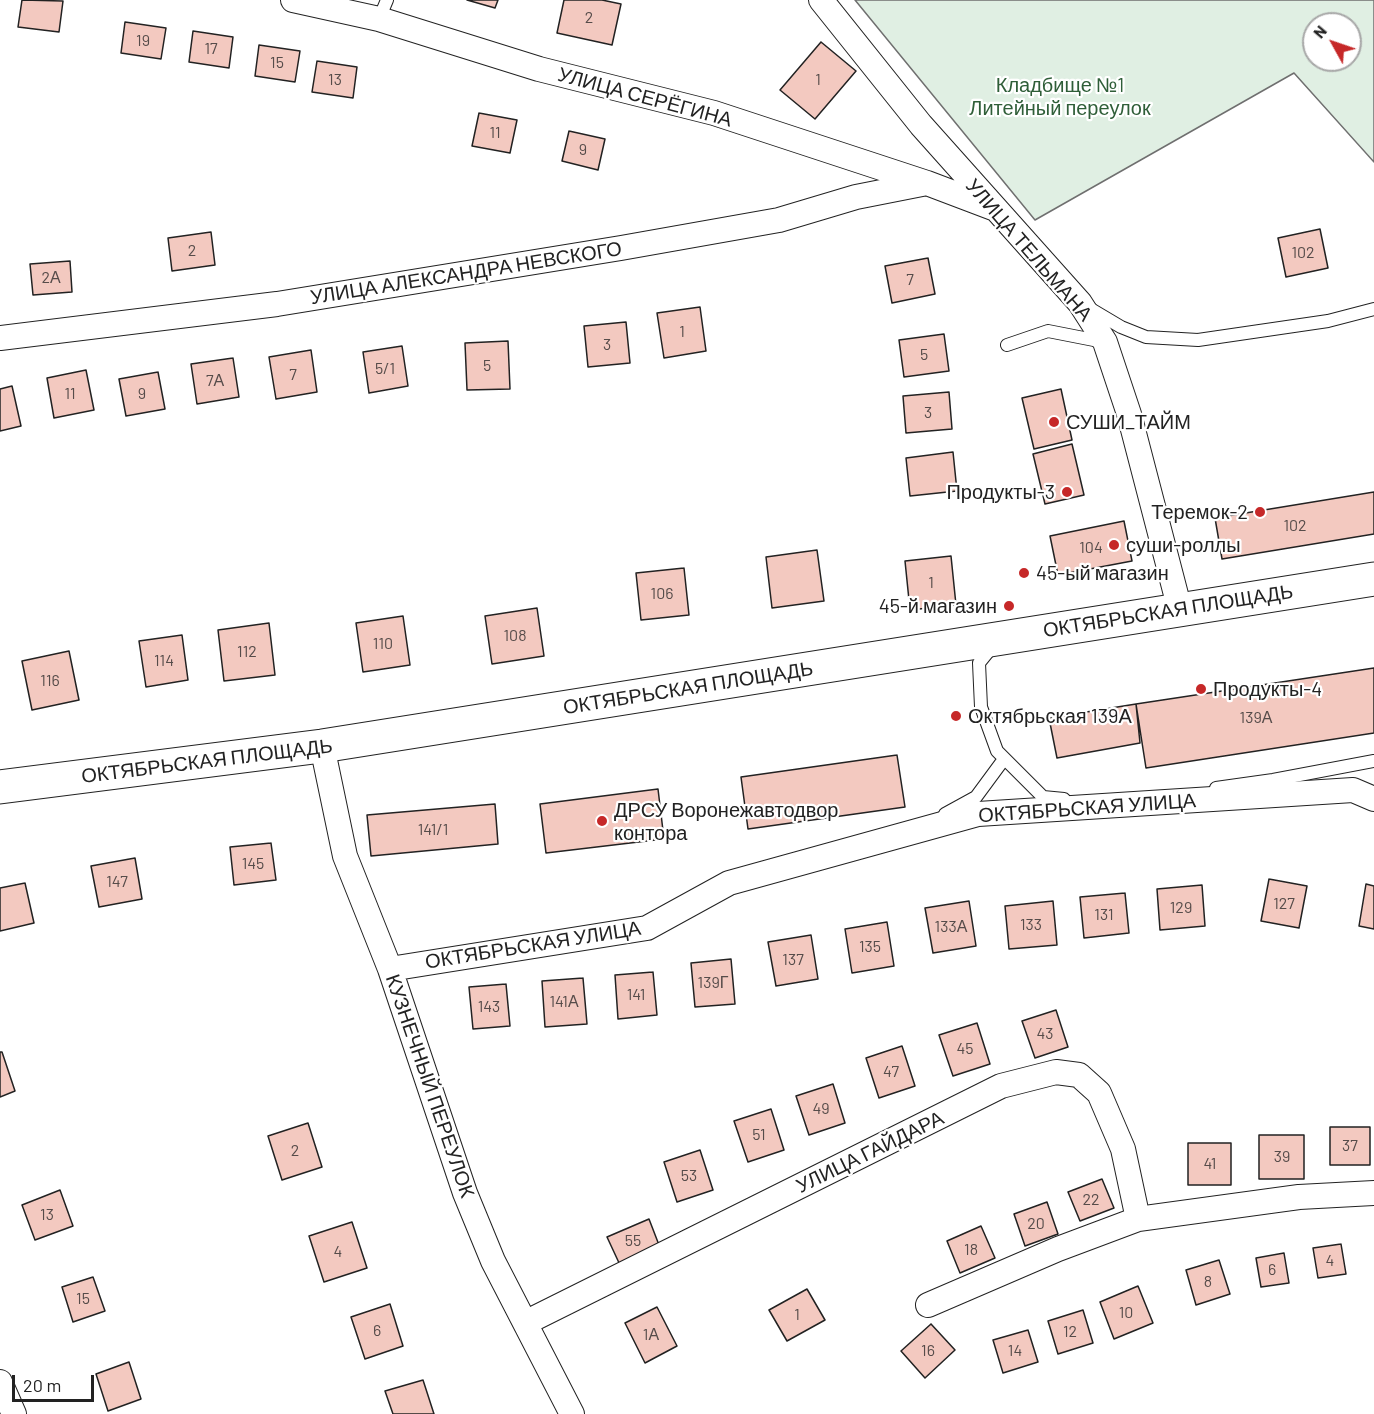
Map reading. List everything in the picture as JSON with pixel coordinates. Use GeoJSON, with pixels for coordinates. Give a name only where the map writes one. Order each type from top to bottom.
{"type":"FeatureCollection","features":[{"type":"Feature","properties":{"kind":"main road","name":"ОКТЯБРЬСКАЯ ПЛОЩАДЬ"},"geometry":{"type":"LineString","coordinates":[[0,787],[322,746],[1374,579]]}},
{"type":"Feature","properties":{"kind":"street","name":"УЛИЦА СЕРЁГИНА"},"geometry":{"type":"LineString","coordinates":[[293,0],[383,9],[539,69],[714,113],[927,183],[993,208]]}},
{"type":"Feature","properties":{"kind":"street","name":"УЛИЦА ТЕЛЬМАНА"},"geometry":{"type":"LineString","coordinates":[[821,0],[921,125],[1080,303],[1105,342],[1130,414],[1179,610]]}},
{"type":"Feature","properties":{"kind":"street","name":"УЛИЦА АЛЕКСАНДРА НЕВСКОГО"},"geometry":{"type":"LineString","coordinates":[[0,338],[278,304],[621,248],[779,220],[856,198],[927,183]]}},
{"type":"Feature","properties":{"kind":"street","name":"КУЗНЕЧНЫЙ ПЕРЕУЛОК"},"geometry":{"type":"LineString","coordinates":[[322,746],[345,856],[390,969],[465,1193],[493,1261],[572,1414]]}},
{"type":"Feature","properties":{"kind":"street","name":"ОКТЯБРЬСКАЯ УЛИЦА"},"geometry":{"type":"LineString","coordinates":[[390,969],[647,928],[729,883],[978,814],[1353,790],[1374,799]]}},
{"type":"Feature","properties":{"kind":"street","name":"УЛИЦА ГАЙДАРА"},"geometry":{"type":"LineString","coordinates":[[525,1323],[1001,1086],[1056,1072],[1079,1075],[1099,1093],[1123,1149],[1138,1219]]}},
{"type":"Feature","properties":{"kind":"street"},"geometry":{"type":"LineString","coordinates":[[928,1305],[1058,1249],[1138,1219],[1299,1197],[1374,1194]]}},
{"type":"Feature","properties":{"kind":"street"},"geometry":{"type":"LineString","coordinates":[[0,1382],[14,1414]]}},
{"type":"Feature","properties":{"kind":"lane"},"geometry":{"type":"LineString","coordinates":[[1080,303],[1121,327],[1146,337],[1198,340],[1328,321],[1374,309]]}},
{"type":"Feature","properties":{"kind":"lane"},"geometry":{"type":"LineString","coordinates":[[1007,345],[1048,331],[1105,342]]}},
{"type":"Feature","properties":{"kind":"lane"},"geometry":{"type":"LineString","coordinates":[[999,638],[979,663],[981,707],[997,751],[1043,797],[1104,803],[1273,780],[1374,761]]}},
{"type":"Feature","properties":{"kind":"lane"},"geometry":{"type":"LineString","coordinates":[[912,832],[976,797],[1004,759]]}},
{"type":"Feature","properties":{"kind":"green space","name":"Кладбище №1 Литейный переулок"},"geometry":{"type":"Polygon","coordinates":[[[855,0],[1374,0],[1374,162],[1294,73],[1035,220],[855,0]]]}},
{"type":"Feature","properties":{"kind":"building"},"geometry":{"type":"Polygon","coordinates":[[[22,0],[63,1],[59,32],[18,27],[22,0]]]}},
{"type":"Feature","properties":{"kind":"building"},"geometry":{"type":"Polygon","coordinates":[[[467,0],[498,0],[495,8],[467,0]]]}},
{"type":"Feature","properties":{"kind":"building"},"geometry":{"type":"Polygon","coordinates":[[[564,0],[602,0],[621,4],[612,45],[557,33],[564,0]]]}},
{"type":"Feature","properties":{"kind":"building"},"geometry":{"type":"Polygon","coordinates":[[[125,22],[166,28],[161,59],[121,53],[125,22]]]}},
{"type":"Feature","properties":{"kind":"building"},"geometry":{"type":"Polygon","coordinates":[[[193,31],[233,37],[229,68],[189,62],[193,31]]]}},
{"type":"Feature","properties":{"kind":"building"},"geometry":{"type":"Polygon","coordinates":[[[821,42],[856,71],[815,119],[780,90],[821,42]]]}},
{"type":"Feature","properties":{"kind":"building"},"geometry":{"type":"Polygon","coordinates":[[[259,45],[300,51],[295,82],[255,76],[259,45]]]}},
{"type":"Feature","properties":{"kind":"building"},"geometry":{"type":"Polygon","coordinates":[[[317,61],[357,67],[353,98],[312,92],[317,61]]]}},
{"type":"Feature","properties":{"kind":"building"},"geometry":{"type":"Polygon","coordinates":[[[479,113],[517,120],[510,153],[472,146],[479,113]]]}},
{"type":"Feature","properties":{"kind":"building"},"geometry":{"type":"Polygon","coordinates":[[[569,131],[605,139],[598,170],[562,161],[569,131]]]}},
{"type":"Feature","properties":{"kind":"building"},"geometry":{"type":"Polygon","coordinates":[[[1320,229],[1328,268],[1286,277],[1278,238],[1320,229]]]}},
{"type":"Feature","properties":{"kind":"building"},"geometry":{"type":"Polygon","coordinates":[[[211,232],[215,265],[172,271],[168,238],[211,232]]]}},
{"type":"Feature","properties":{"kind":"building"},"geometry":{"type":"Polygon","coordinates":[[[928,258],[935,294],[892,303],[885,266],[928,258]]]}},
{"type":"Feature","properties":{"kind":"building"},"geometry":{"type":"Polygon","coordinates":[[[70,261],[72,292],[33,295],[30,264],[70,261]]]}},
{"type":"Feature","properties":{"kind":"building"},"geometry":{"type":"Polygon","coordinates":[[[700,307],[706,351],[664,358],[657,313],[700,307]]]}},
{"type":"Feature","properties":{"kind":"building"},"geometry":{"type":"Polygon","coordinates":[[[626,322],[630,363],[588,367],[584,326],[626,322]]]}},
{"type":"Feature","properties":{"kind":"building"},"geometry":{"type":"Polygon","coordinates":[[[944,334],[949,371],[904,377],[899,340],[944,334]]]}},
{"type":"Feature","properties":{"kind":"building"},"geometry":{"type":"Polygon","coordinates":[[[508,341],[510,389],[467,390],[465,343],[508,341]]]}},
{"type":"Feature","properties":{"kind":"building"},"geometry":{"type":"Polygon","coordinates":[[[402,346],[408,386],[369,393],[363,352],[402,346]]]}},
{"type":"Feature","properties":{"kind":"building"},"geometry":{"type":"Polygon","coordinates":[[[311,350],[317,392],[276,399],[269,357],[311,350]]]}},
{"type":"Feature","properties":{"kind":"building"},"geometry":{"type":"Polygon","coordinates":[[[233,358],[239,397],[197,404],[191,364],[233,358]]]}},
{"type":"Feature","properties":{"kind":"building"},"geometry":{"type":"Polygon","coordinates":[[[86,370],[94,410],[54,418],[47,378],[86,370]]]}},
{"type":"Feature","properties":{"kind":"building"},"geometry":{"type":"Polygon","coordinates":[[[158,372],[165,409],[126,416],[119,379],[158,372]]]}},
{"type":"Feature","properties":{"kind":"building"},"geometry":{"type":"Polygon","coordinates":[[[12,386],[21,426],[0,431],[0,389],[12,386]]]}},
{"type":"Feature","properties":{"kind":"building"},"geometry":{"type":"Polygon","coordinates":[[[1061,389],[1072,440],[1034,449],[1022,398],[1061,389]]]}},
{"type":"Feature","properties":{"kind":"building"},"geometry":{"type":"Polygon","coordinates":[[[949,392],[952,429],[906,433],[903,396],[949,392]]]}},
{"type":"Feature","properties":{"kind":"building"},"geometry":{"type":"Polygon","coordinates":[[[1072,444],[1084,495],[1045,504],[1033,454],[1072,444]]]}},
{"type":"Feature","properties":{"kind":"building"},"geometry":{"type":"Polygon","coordinates":[[[953,452],[957,491],[910,496],[906,458],[953,452]]]}},
{"type":"Feature","properties":{"kind":"building"},"geometry":{"type":"Polygon","coordinates":[[[1374,492],[1374,534],[1222,559],[1215,518],[1374,492]]]}},
{"type":"Feature","properties":{"kind":"building"},"geometry":{"type":"Polygon","coordinates":[[[1124,521],[1132,561],[1058,575],[1050,536],[1124,521]]]}},
{"type":"Feature","properties":{"kind":"building"},"geometry":{"type":"Polygon","coordinates":[[[817,550],[824,601],[772,608],[766,557],[817,550]]]}},
{"type":"Feature","properties":{"kind":"building"},"geometry":{"type":"Polygon","coordinates":[[[951,556],[956,605],[910,610],[905,561],[951,556]]]}},
{"type":"Feature","properties":{"kind":"building"},"geometry":{"type":"Polygon","coordinates":[[[684,568],[689,615],[641,620],[636,573],[684,568]]]}},
{"type":"Feature","properties":{"kind":"building"},"geometry":{"type":"Polygon","coordinates":[[[537,608],[544,656],[492,664],[485,616],[537,608]]]}},
{"type":"Feature","properties":{"kind":"building"},"geometry":{"type":"Polygon","coordinates":[[[403,616],[410,665],[363,672],[356,623],[403,616]]]}},
{"type":"Feature","properties":{"kind":"building"},"geometry":{"type":"Polygon","coordinates":[[[269,623],[275,675],[224,681],[218,630],[269,623]]]}},
{"type":"Feature","properties":{"kind":"building"},"geometry":{"type":"Polygon","coordinates":[[[182,635],[188,680],[146,687],[139,641],[182,635]]]}},
{"type":"Feature","properties":{"kind":"building"},"geometry":{"type":"Polygon","coordinates":[[[69,651],[79,700],[32,710],[22,661],[69,651]]]}},
{"type":"Feature","properties":{"kind":"building"},"geometry":{"type":"Polygon","coordinates":[[[1374,668],[1374,733],[1146,768],[1136,704],[1374,668]]]}},
{"type":"Feature","properties":{"kind":"building"},"geometry":{"type":"Polygon","coordinates":[[[1136,704],[1140,743],[1057,758],[1049,718],[1136,704]]]}},
{"type":"Feature","properties":{"kind":"building"},"geometry":{"type":"Polygon","coordinates":[[[897,755],[905,807],[748,829],[741,777],[897,755]]]}},
{"type":"Feature","properties":{"kind":"building","name":"ДРСУ Воронежавтодвор контора"},"geometry":{"type":"Polygon","coordinates":[[[658,789],[664,839],[546,853],[540,804],[658,789]]]}},
{"type":"Feature","properties":{"kind":"building"},"geometry":{"type":"Polygon","coordinates":[[[495,804],[498,844],[371,856],[367,815],[495,804]]]}},
{"type":"Feature","properties":{"kind":"building"},"geometry":{"type":"Polygon","coordinates":[[[271,843],[276,880],[234,885],[230,847],[271,843]]]}},
{"type":"Feature","properties":{"kind":"building"},"geometry":{"type":"Polygon","coordinates":[[[135,858],[142,899],[99,907],[91,866],[135,858]]]}},
{"type":"Feature","properties":{"kind":"building"},"geometry":{"type":"Polygon","coordinates":[[[1269,879],[1307,886],[1299,928],[1261,921],[1269,879]]]}},
{"type":"Feature","properties":{"kind":"building"},"geometry":{"type":"Polygon","coordinates":[[[25,883],[34,923],[0,931],[0,888],[25,883]]]}},
{"type":"Feature","properties":{"kind":"building"},"geometry":{"type":"Polygon","coordinates":[[[1366,884],[1374,886],[1374,929],[1359,926],[1366,884]]]}},
{"type":"Feature","properties":{"kind":"building"},"geometry":{"type":"Polygon","coordinates":[[[1202,885],[1205,926],[1160,930],[1157,889],[1202,885]]]}},
{"type":"Feature","properties":{"kind":"building"},"geometry":{"type":"Polygon","coordinates":[[[1125,893],[1129,933],[1084,938],[1080,897],[1125,893]]]}},
{"type":"Feature","properties":{"kind":"building"},"geometry":{"type":"Polygon","coordinates":[[[969,901],[976,946],[933,953],[925,908],[969,901]]]}},
{"type":"Feature","properties":{"kind":"building"},"geometry":{"type":"Polygon","coordinates":[[[1053,901],[1057,945],[1009,949],[1005,906],[1053,901]]]}},
{"type":"Feature","properties":{"kind":"building"},"geometry":{"type":"Polygon","coordinates":[[[887,922],[894,966],[852,973],[845,929],[887,922]]]}},
{"type":"Feature","properties":{"kind":"building"},"geometry":{"type":"Polygon","coordinates":[[[811,935],[818,979],[776,986],[768,942],[811,935]]]}},
{"type":"Feature","properties":{"kind":"building"},"geometry":{"type":"Polygon","coordinates":[[[731,959],[735,1004],[695,1007],[691,963],[731,959]]]}},
{"type":"Feature","properties":{"kind":"building"},"geometry":{"type":"Polygon","coordinates":[[[653,972],[657,1015],[618,1019],[615,975],[653,972]]]}},
{"type":"Feature","properties":{"kind":"building"},"geometry":{"type":"Polygon","coordinates":[[[583,978],[587,1024],[545,1027],[542,981],[583,978]]]}},
{"type":"Feature","properties":{"kind":"building"},"geometry":{"type":"Polygon","coordinates":[[[506,984],[510,1026],[473,1029],[469,987],[506,984]]]}},
{"type":"Feature","properties":{"kind":"building"},"geometry":{"type":"Polygon","coordinates":[[[1056,1010],[1068,1047],[1035,1058],[1022,1021],[1056,1010]]]}},
{"type":"Feature","properties":{"kind":"building"},"geometry":{"type":"Polygon","coordinates":[[[977,1023],[990,1064],[953,1076],[939,1035],[977,1023]]]}},
{"type":"Feature","properties":{"kind":"building"},"geometry":{"type":"Polygon","coordinates":[[[902,1046],[915,1086],[879,1098],[866,1058],[902,1046]]]}},
{"type":"Feature","properties":{"kind":"building"},"geometry":{"type":"Polygon","coordinates":[[[0,1052],[2,1052],[15,1091],[0,1097],[0,1052]]]}},
{"type":"Feature","properties":{"kind":"building"},"geometry":{"type":"Polygon","coordinates":[[[833,1084],[845,1123],[809,1135],[796,1096],[833,1084]]]}},
{"type":"Feature","properties":{"kind":"building"},"geometry":{"type":"Polygon","coordinates":[[[771,1109],[784,1150],[748,1162],[734,1121],[771,1109]]]}},
{"type":"Feature","properties":{"kind":"building"},"geometry":{"type":"Polygon","coordinates":[[[308,1123],[322,1167],[282,1180],[268,1136],[308,1123]]]}},
{"type":"Feature","properties":{"kind":"building"},"geometry":{"type":"Polygon","coordinates":[[[1330,1127],[1370,1127],[1370,1165],[1330,1165],[1330,1127]]]}},
{"type":"Feature","properties":{"kind":"building"},"geometry":{"type":"Polygon","coordinates":[[[1259,1135],[1304,1135],[1304,1179],[1259,1179],[1259,1135]]]}},
{"type":"Feature","properties":{"kind":"building"},"geometry":{"type":"Polygon","coordinates":[[[1188,1143],[1231,1143],[1231,1185],[1188,1185],[1188,1143]]]}},
{"type":"Feature","properties":{"kind":"building"},"geometry":{"type":"Polygon","coordinates":[[[700,1150],[713,1190],[677,1202],[664,1162],[700,1150]]]}},
{"type":"Feature","properties":{"kind":"building"},"geometry":{"type":"Polygon","coordinates":[[[1102,1179],[1114,1208],[1080,1221],[1068,1192],[1102,1179]]]}},
{"type":"Feature","properties":{"kind":"building"},"geometry":{"type":"Polygon","coordinates":[[[60,1190],[73,1226],[35,1240],[22,1205],[60,1190]]]}},
{"type":"Feature","properties":{"kind":"building"},"geometry":{"type":"Polygon","coordinates":[[[1047,1202],[1058,1234],[1025,1246],[1014,1214],[1047,1202]]]}},
{"type":"Feature","properties":{"kind":"building"},"geometry":{"type":"Polygon","coordinates":[[[649,1219],[659,1245],[620,1265],[607,1237],[649,1219]]]}},
{"type":"Feature","properties":{"kind":"building"},"geometry":{"type":"Polygon","coordinates":[[[352,1222],[367,1268],[324,1282],[309,1236],[352,1222]]]}},
{"type":"Feature","properties":{"kind":"building"},"geometry":{"type":"Polygon","coordinates":[[[981,1226],[995,1258],[960,1273],[947,1241],[981,1226]]]}},
{"type":"Feature","properties":{"kind":"building"},"geometry":{"type":"Polygon","coordinates":[[[1341,1244],[1346,1274],[1318,1278],[1313,1248],[1341,1244]]]}},
{"type":"Feature","properties":{"kind":"building"},"geometry":{"type":"Polygon","coordinates":[[[1284,1253],[1289,1283],[1261,1287],[1256,1258],[1284,1253]]]}},
{"type":"Feature","properties":{"kind":"building"},"geometry":{"type":"Polygon","coordinates":[[[1219,1260],[1230,1294],[1196,1305],[1186,1270],[1219,1260]]]}},
{"type":"Feature","properties":{"kind":"building"},"geometry":{"type":"Polygon","coordinates":[[[93,1277],[105,1311],[73,1322],[62,1287],[93,1277]]]}},
{"type":"Feature","properties":{"kind":"building"},"geometry":{"type":"Polygon","coordinates":[[[1138,1286],[1153,1323],[1114,1339],[1100,1302],[1138,1286]]]}},
{"type":"Feature","properties":{"kind":"building"},"geometry":{"type":"Polygon","coordinates":[[[807,1289],[825,1320],[787,1341],[769,1310],[807,1289]]]}},
{"type":"Feature","properties":{"kind":"building"},"geometry":{"type":"Polygon","coordinates":[[[390,1304],[403,1346],[365,1359],[351,1317],[390,1304]]]}},
{"type":"Feature","properties":{"kind":"building"},"geometry":{"type":"Polygon","coordinates":[[[657,1307],[677,1346],[645,1363],[625,1323],[657,1307]]]}},
{"type":"Feature","properties":{"kind":"building"},"geometry":{"type":"Polygon","coordinates":[[[1083,1310],[1093,1343],[1058,1354],[1048,1321],[1083,1310]]]}},
{"type":"Feature","properties":{"kind":"building"},"geometry":{"type":"Polygon","coordinates":[[[931,1324],[955,1350],[925,1378],[901,1351],[931,1324]]]}},
{"type":"Feature","properties":{"kind":"building"},"geometry":{"type":"Polygon","coordinates":[[[1028,1330],[1038,1362],[1003,1373],[993,1340],[1028,1330]]]}},
{"type":"Feature","properties":{"kind":"building"},"geometry":{"type":"Polygon","coordinates":[[[129,1362],[141,1399],[108,1411],[96,1374],[129,1362]]]}},
{"type":"Feature","properties":{"kind":"building"},"geometry":{"type":"Polygon","coordinates":[[[423,1380],[434,1414],[393,1414],[385,1391],[423,1380]]]}},
{"type":"Feature","properties":{"kind":"place","name":"СУШИ_ТАЙМ"},"geometry":{"type":"Point","coordinates":[1054,422]}},
{"type":"Feature","properties":{"kind":"place","name":"Продукты-3"},"geometry":{"type":"Point","coordinates":[1067,492]}},
{"type":"Feature","properties":{"kind":"place","name":"Теремок-2"},"geometry":{"type":"Point","coordinates":[1260,512]}},
{"type":"Feature","properties":{"kind":"place","name":"суши-роллы"},"geometry":{"type":"Point","coordinates":[1114,545]}},
{"type":"Feature","properties":{"kind":"place","name":"45-ый магазин"},"geometry":{"type":"Point","coordinates":[1024,573]}},
{"type":"Feature","properties":{"kind":"place","name":"45-й магазин"},"geometry":{"type":"Point","coordinates":[1009,606]}},
{"type":"Feature","properties":{"kind":"place","name":"Продукты-4"},"geometry":{"type":"Point","coordinates":[1201,689]}},
{"type":"Feature","properties":{"kind":"place","name":"Октябрьская 139А"},"geometry":{"type":"Point","coordinates":[956,716]}},
{"type":"Feature","properties":{"kind":"place","name":"ДРСУ Воронежавтодвор контора"},"geometry":{"type":"Point","coordinates":[602,821]}}]}
